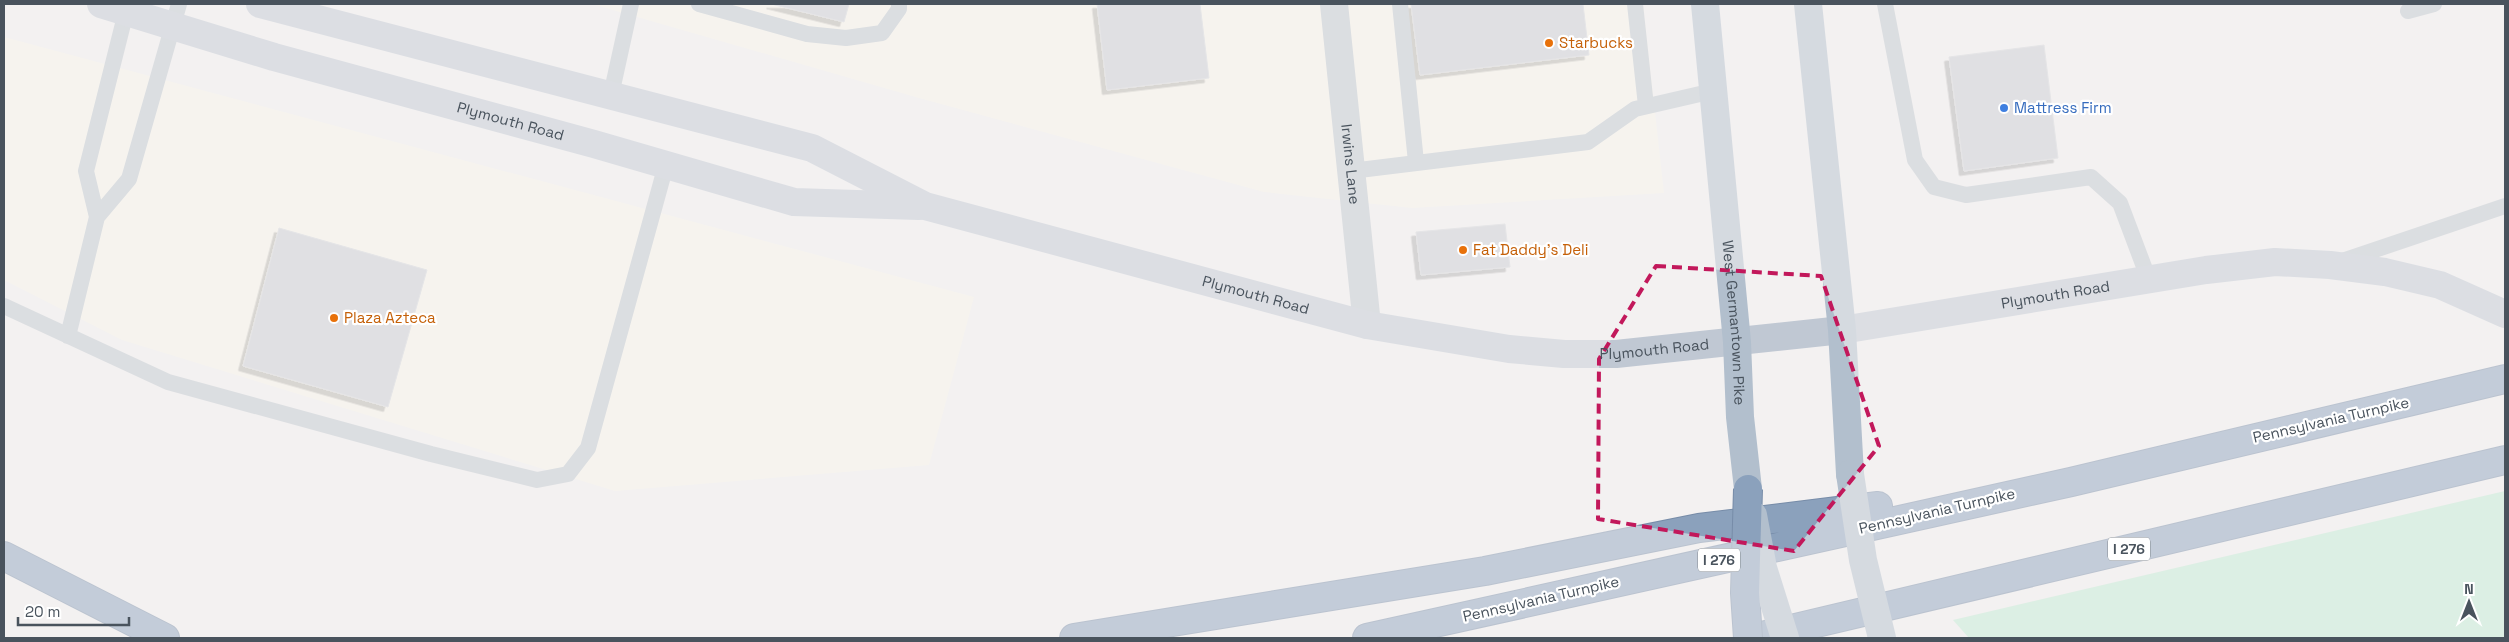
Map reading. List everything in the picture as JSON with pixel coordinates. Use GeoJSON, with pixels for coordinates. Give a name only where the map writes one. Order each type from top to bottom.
{"type":"FeatureCollection","features":[{"type":"Feature","properties":{"kind":"highway","name":"Pennsylvania Turnpike"},"geometry":{"type":"LineString","coordinates":[[1367,638],[2071,482],[2505,378]]}},
{"type":"Feature","properties":{"kind":"highway","name":"I 276"},"geometry":{"type":"LineString","coordinates":[[1753,638],[2505,460]]}},
{"type":"Feature","properties":{"kind":"highway"},"geometry":{"type":"LineString","coordinates":[[1074,638],[1486,571],[1699,528],[2071,482]]}},
{"type":"Feature","properties":{"kind":"highway"},"geometry":{"type":"LineString","coordinates":[[1748,489],[1745,592],[1748,638]]}},
{"type":"Feature","properties":{"kind":"highway"},"geometry":{"type":"LineString","coordinates":[[4,556],[165,638]]}},
{"type":"Feature","properties":{"kind":"main road","name":"Plymouth Road"},"geometry":{"type":"LineString","coordinates":[[260,4],[812,148],[926,206],[1366,325],[1453,341],[1564,354],[1616,354],[1842,330],[2206,270],[2275,262],[2330,265],[2385,272],[2440,284],[2497,310]]}},
{"type":"Feature","properties":{"kind":"main road","name":"West Germantown Pike"},"geometry":{"type":"LineString","coordinates":[[1705,4],[1737,342],[1740,417],[1748,489],[1763,568],[1785,638]]}},
{"type":"Feature","properties":{"kind":"main road"},"geometry":{"type":"LineString","coordinates":[[1808,4],[1842,330],[1850,474],[1863,560],[1882,638]]}},
{"type":"Feature","properties":{"kind":"main road","name":"Plymouth Road"},"geometry":{"type":"LineString","coordinates":[[119,6],[176,15],[274,56],[794,202],[926,206]]}},
{"type":"Feature","properties":{"kind":"street","name":"Irwins Lane"},"geometry":{"type":"LineString","coordinates":[[1334,4],[1366,325]]}},
{"type":"Feature","properties":{"kind":"lane"},"geometry":{"type":"LineString","coordinates":[[612,95],[631,4]]}},
{"type":"Feature","properties":{"kind":"lane"},"geometry":{"type":"LineString","coordinates":[[699,4],[806,34],[846,38],[882,33],[899,9],[898,4]]}},
{"type":"Feature","properties":{"kind":"lane"},"geometry":{"type":"LineString","coordinates":[[1400,4],[1416,162]]}},
{"type":"Feature","properties":{"kind":"lane"},"geometry":{"type":"LineString","coordinates":[[1635,4],[1646,106]]}},
{"type":"Feature","properties":{"kind":"lane"},"geometry":{"type":"LineString","coordinates":[[1885,4],[1915,160],[1934,187],[1966,195],[2091,177],[2120,203],[2149,280]]}},
{"type":"Feature","properties":{"kind":"lane"},"geometry":{"type":"LineString","coordinates":[[2408,11],[2434,4]]}},
{"type":"Feature","properties":{"kind":"lane"},"geometry":{"type":"LineString","coordinates":[[68,336],[97,217],[86,171],[119,6]]}},
{"type":"Feature","properties":{"kind":"lane"},"geometry":{"type":"LineString","coordinates":[[97,217],[130,179],[176,15]]}},
{"type":"Feature","properties":{"kind":"lane"},"geometry":{"type":"LineString","coordinates":[[1351,170],[1588,142],[1635,108],[1713,91]]}},
{"type":"Feature","properties":{"kind":"lane"},"geometry":{"type":"LineString","coordinates":[[4,306],[168,382],[431,454],[537,480],[568,474],[588,448],[666,165]]}},
{"type":"Feature","properties":{"kind":"lane"},"geometry":{"type":"LineString","coordinates":[[2330,265],[2505,206]]}},
{"type":"Feature","properties":{"kind":"highlighted area"},"geometry":{"type":"Polygon","coordinates":[[[1656,266],[1821,276],[1879,446],[1794,551],[1598,519],[1599,359],[1656,266]]]}},
{"type":"Feature","properties":{"kind":"shaded area"},"geometry":{"type":"Polygon","coordinates":[[[592,4],[1643,4],[1664,193],[1412,208],[1264,192],[919,98],[592,4]]]}},
{"type":"Feature","properties":{"kind":"shaded area"},"geometry":{"type":"Polygon","coordinates":[[[4,37],[974,297],[929,465],[615,491],[122,340],[4,280],[4,37]]]}},
{"type":"Feature","properties":{"kind":"green space"},"geometry":{"type":"Polygon","coordinates":[[[2505,491],[2505,638],[1969,638],[1953,620],[2505,491]]]}},
{"type":"Feature","properties":{"kind":"building"},"geometry":{"type":"Polygon","coordinates":[[[771,4],[849,4],[844,22],[771,4]]]}},
{"type":"Feature","properties":{"kind":"building"},"geometry":{"type":"Polygon","coordinates":[[[1097,4],[1200,4],[1209,78],[1107,90],[1097,4]]]}},
{"type":"Feature","properties":{"kind":"building"},"geometry":{"type":"Polygon","coordinates":[[[1411,4],[1583,4],[1589,55],[1420,75],[1411,4]]]}},
{"type":"Feature","properties":{"kind":"building","name":"Mattress Firm"},"geometry":{"type":"Polygon","coordinates":[[[2044,45],[2058,158],[1964,171],[1949,57],[2044,45]]]}},
{"type":"Feature","properties":{"kind":"building","name":"Fat Daddy's Deli"},"geometry":{"type":"Polygon","coordinates":[[[1505,224],[1510,267],[1421,275],[1416,232],[1505,224]]]}},
{"type":"Feature","properties":{"kind":"building","name":"Plaza Azteca"},"geometry":{"type":"Polygon","coordinates":[[[279,228],[427,270],[388,407],[243,366],[279,228]]]}},
{"type":"Feature","properties":{"kind":"place","name":"Starbucks"},"geometry":{"type":"Point","coordinates":[1549,43]}},
{"type":"Feature","properties":{"kind":"place","name":"Mattress Firm"},"geometry":{"type":"Point","coordinates":[2004,108]}},
{"type":"Feature","properties":{"kind":"place","name":"Fat Daddy's Deli"},"geometry":{"type":"Point","coordinates":[1463,250]}},
{"type":"Feature","properties":{"kind":"place","name":"Plaza Azteca"},"geometry":{"type":"Point","coordinates":[334,318]}}]}
